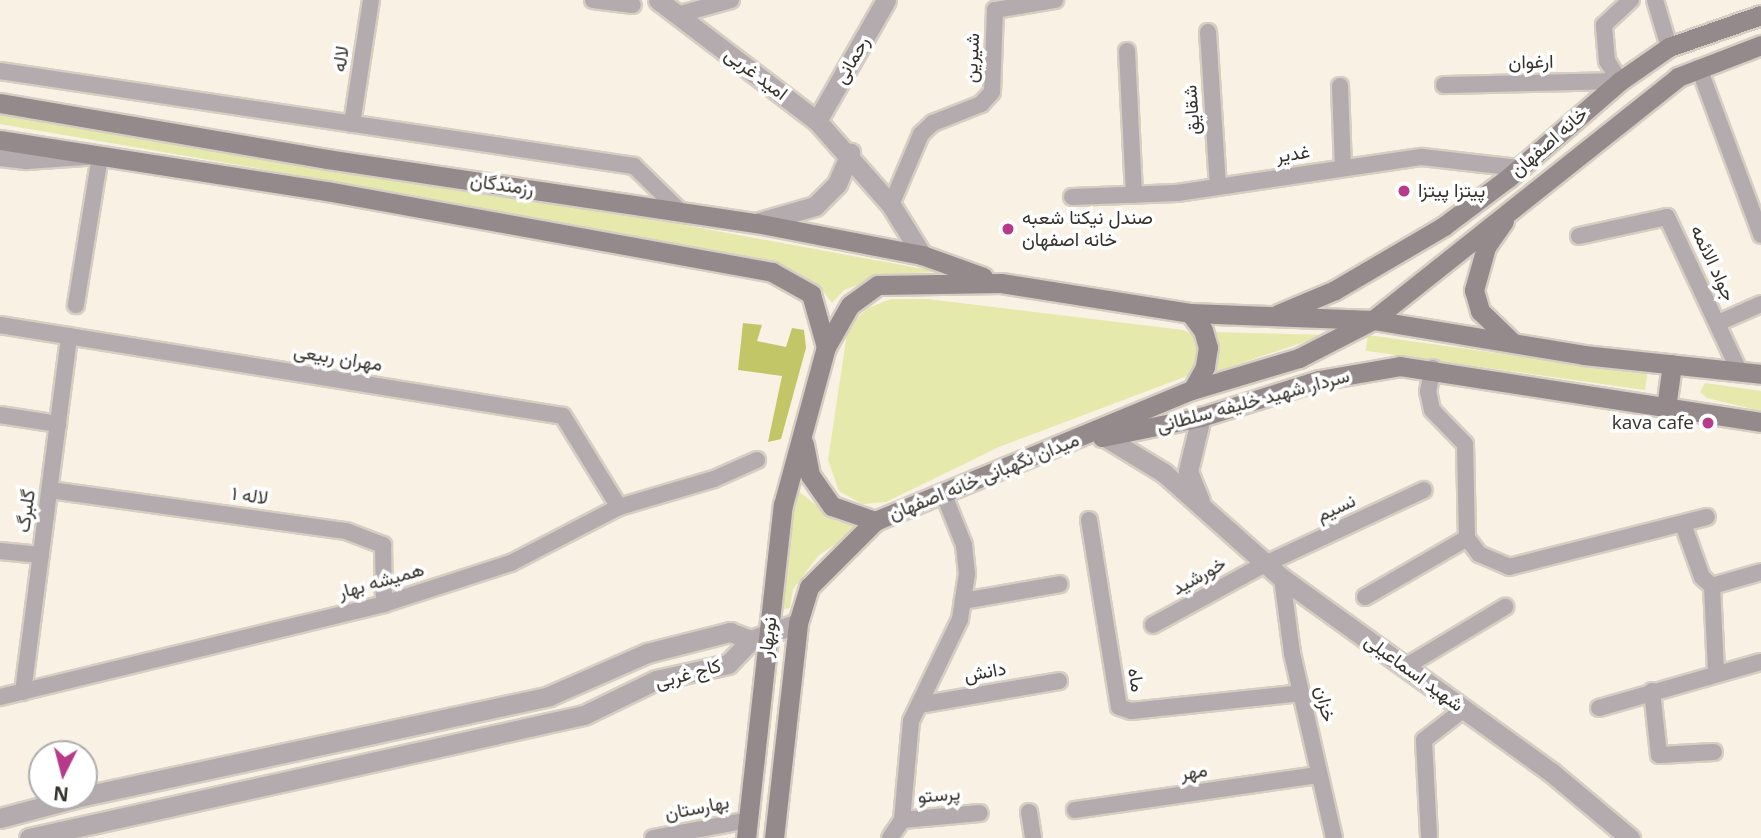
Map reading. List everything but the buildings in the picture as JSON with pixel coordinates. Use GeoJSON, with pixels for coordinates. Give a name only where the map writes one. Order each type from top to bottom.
{"type":"FeatureCollection","features":[{"type":"Feature","properties":{"kind":"main road","name":"خانه اصفهان"},"geometry":{"type":"LineString","coordinates":[[1266,318],[1335,290],[1444,226],[1518,168],[1620,81],[1669,47],[1761,15]]}},
{"type":"Feature","properties":{"kind":"main road","name":"خانه اصفهان"},"geometry":{"type":"LineString","coordinates":[[1373,320],[1633,110],[1699,68],[1761,45]]}},
{"type":"Feature","properties":{"kind":"main road","name":"رزمندگان"},"geometry":{"type":"LineString","coordinates":[[0,103],[327,159],[756,223],[922,255],[1001,283]]}},
{"type":"Feature","properties":{"kind":"main road","name":"رزمندگان"},"geometry":{"type":"LineString","coordinates":[[0,140],[327,191],[772,272],[811,295],[826,347]]}},
{"type":"Feature","properties":{"kind":"main road"},"geometry":{"type":"LineString","coordinates":[[1514,344],[1480,311],[1474,290],[1486,247],[1516,202]]}},
{"type":"Feature","properties":{"kind":"main road","name":"میدان نگهبانی خانه اصفهان"},"geometry":{"type":"LineString","coordinates":[[1001,283],[1189,313],[1373,320],[1299,358],[1192,390],[944,495],[875,521],[832,506],[810,475],[803,439],[826,347],[850,305],[878,285],[1001,283]]}},
{"type":"Feature","properties":{"kind":"main road"},"geometry":{"type":"LineString","coordinates":[[1189,313],[1203,330],[1208,346],[1205,367],[1192,390]]}},
{"type":"Feature","properties":{"kind":"main road"},"geometry":{"type":"LineString","coordinates":[[1373,320],[1514,344],[1761,374]]}},
{"type":"Feature","properties":{"kind":"main road"},"geometry":{"type":"LineString","coordinates":[[1666,408],[1672,364]]}},
{"type":"Feature","properties":{"kind":"main road","name":"سردار شهید خلیفه سلطانی"},"geometry":{"type":"LineString","coordinates":[[1076,439],[1105,437],[1201,418],[1319,380],[1400,366],[1433,368],[1761,422]]}},
{"type":"Feature","properties":{"kind":"main road","name":"نوبهار"},"geometry":{"type":"LineString","coordinates":[[747,829],[760,636],[783,505],[803,439]]}},
{"type":"Feature","properties":{"kind":"main road","name":"نوبهار"},"geometry":{"type":"LineString","coordinates":[[774,838],[798,623],[809,587],[875,521]]}},
{"type":"Feature","properties":{"kind":"street","name":"لاله"},"geometry":{"type":"LineString","coordinates":[[352,124],[371,0]]}},
{"type":"Feature","properties":{"kind":"street"},"geometry":{"type":"LineString","coordinates":[[593,0],[633,5]]}},
{"type":"Feature","properties":{"kind":"street","name":"امید غربی"},"geometry":{"type":"LineString","coordinates":[[658,0],[817,121],[849,153],[891,205],[922,255]]}},
{"type":"Feature","properties":{"kind":"street"},"geometry":{"type":"LineString","coordinates":[[677,15],[731,0]]}},
{"type":"Feature","properties":{"kind":"street","name":"رحمانی"},"geometry":{"type":"LineString","coordinates":[[817,121],[886,0]]}},
{"type":"Feature","properties":{"kind":"street","name":"شیرین"},"geometry":{"type":"LineString","coordinates":[[891,205],[920,134],[933,123],[981,104],[992,92],[995,10],[1055,0]]}},
{"type":"Feature","properties":{"kind":"street"},"geometry":{"type":"LineString","coordinates":[[1620,81],[1607,61],[1604,25],[1631,0]]}},
{"type":"Feature","properties":{"kind":"street"},"geometry":{"type":"LineString","coordinates":[[1655,0],[1669,47]]}},
{"type":"Feature","properties":{"kind":"street","name":"شقایق"},"geometry":{"type":"LineString","coordinates":[[1208,32],[1218,187]]}},
{"type":"Feature","properties":{"kind":"street"},"geometry":{"type":"LineString","coordinates":[[1126,51],[1134,195]]}},
{"type":"Feature","properties":{"kind":"street"},"geometry":{"type":"LineString","coordinates":[[1699,68],[1761,235]]}},
{"type":"Feature","properties":{"kind":"street"},"geometry":{"type":"LineString","coordinates":[[0,71],[634,166],[680,211]]}},
{"type":"Feature","properties":{"kind":"street","name":"ارغوان"},"geometry":{"type":"LineString","coordinates":[[1444,85],[1620,81]]}},
{"type":"Feature","properties":{"kind":"street"},"geometry":{"type":"LineString","coordinates":[[1340,86],[1343,168]]}},
{"type":"Feature","properties":{"kind":"street"},"geometry":{"type":"LineString","coordinates":[[756,223],[815,206],[837,184],[849,153]]}},
{"type":"Feature","properties":{"kind":"street"},"geometry":{"type":"LineString","coordinates":[[0,158],[26,161],[100,156],[76,305]]}},
{"type":"Feature","properties":{"kind":"street","name":"غدیر"},"geometry":{"type":"LineString","coordinates":[[1072,197],[1134,195],[1218,187],[1422,157],[1518,168]]}},
{"type":"Feature","properties":{"kind":"street","name":"جواد الائمه"},"geometry":{"type":"LineString","coordinates":[[1578,236],[1667,217],[1739,371]]}},
{"type":"Feature","properties":{"kind":"street"},"geometry":{"type":"LineString","coordinates":[[1718,323],[1761,304]]}},
{"type":"Feature","properties":{"kind":"street","name":"مهران ربیعی"},"geometry":{"type":"LineString","coordinates":[[0,325],[564,416],[619,508]]}},
{"type":"Feature","properties":{"kind":"street","name":"گلبرگ"},"geometry":{"type":"LineString","coordinates":[[23,692],[68,336]]}},
{"type":"Feature","properties":{"kind":"street"},"geometry":{"type":"LineString","coordinates":[[1433,368],[1428,391],[1432,410],[1465,444],[1469,478],[1467,538],[1479,554],[1509,567],[1707,517]]}},
{"type":"Feature","properties":{"kind":"street"},"geometry":{"type":"LineString","coordinates":[[0,415],[58,424]]}},
{"type":"Feature","properties":{"kind":"street","name":"شهید اسماعیلی"},"geometry":{"type":"LineString","coordinates":[[1201,418],[1188,471],[1202,505]]}},
{"type":"Feature","properties":{"kind":"street","name":"شهید اسماعیلی"},"geometry":{"type":"LineString","coordinates":[[1105,437],[1138,454],[1202,505],[1282,578],[1552,772],[1630,838]]}},
{"type":"Feature","properties":{"kind":"street","name":"همیشه بهار"},"geometry":{"type":"LineString","coordinates":[[0,698],[384,604],[511,563],[619,508],[715,479],[757,460]]}},
{"type":"Feature","properties":{"kind":"street","name":"لاله ۱"},"geometry":{"type":"LineString","coordinates":[[50,490],[346,531],[383,545],[384,604]]}},
{"type":"Feature","properties":{"kind":"street","name":"نسیم"},"geometry":{"type":"LineString","coordinates":[[1265,564],[1424,490]]}},
{"type":"Feature","properties":{"kind":"street"},"geometry":{"type":"LineString","coordinates":[[890,838],[902,820],[911,720],[960,619],[963,601],[967,574],[964,545],[944,495]]}},
{"type":"Feature","properties":{"kind":"street","name":"ماه"},"geometry":{"type":"LineString","coordinates":[[1090,520],[1119,707],[1131,711],[1301,693]]}},
{"type":"Feature","properties":{"kind":"street"},"geometry":{"type":"LineString","coordinates":[[1683,524],[1702,576],[1712,586],[1716,671]]}},
{"type":"Feature","properties":{"kind":"street"},"geometry":{"type":"LineString","coordinates":[[1365,597],[1467,538]]}},
{"type":"Feature","properties":{"kind":"street"},"geometry":{"type":"LineString","coordinates":[[0,551],[41,555]]}},
{"type":"Feature","properties":{"kind":"street","name":"خورشید"},"geometry":{"type":"LineString","coordinates":[[1153,625],[1265,564]]}},
{"type":"Feature","properties":{"kind":"street"},"geometry":{"type":"LineString","coordinates":[[1712,586],[1761,572]]}},
{"type":"Feature","properties":{"kind":"street","name":"خزان"},"geometry":{"type":"LineString","coordinates":[[1282,578],[1301,693],[1334,838]]}},
{"type":"Feature","properties":{"kind":"street"},"geometry":{"type":"LineString","coordinates":[[963,601],[1060,584]]}},
{"type":"Feature","properties":{"kind":"street"},"geometry":{"type":"LineString","coordinates":[[1405,667],[1505,607]]}},
{"type":"Feature","properties":{"kind":"street"},"geometry":{"type":"LineString","coordinates":[[760,636],[798,623]]}},
{"type":"Feature","properties":{"kind":"street","name":"کاج غربی"},"geometry":{"type":"LineString","coordinates":[[98,793],[375,730],[549,695],[647,653],[730,632],[760,636]]}},
{"type":"Feature","properties":{"kind":"street","name":"کاج غربی"},"geometry":{"type":"LineString","coordinates":[[29,838],[382,757],[584,715],[656,680],[728,664],[760,636]]}},
{"type":"Feature","properties":{"kind":"street"},"geometry":{"type":"LineString","coordinates":[[1599,708],[1716,671],[1761,662]]}},
{"type":"Feature","properties":{"kind":"street","name":"دانش"},"geometry":{"type":"LineString","coordinates":[[919,705],[1059,681]]}},
{"type":"Feature","properties":{"kind":"street"},"geometry":{"type":"LineString","coordinates":[[1652,691],[1659,755],[1714,752]]}},
{"type":"Feature","properties":{"kind":"street"},"geometry":{"type":"LineString","coordinates":[[1429,836],[1424,740],[1464,709]]}},
{"type":"Feature","properties":{"kind":"street"},"geometry":{"type":"LineString","coordinates":[[375,730],[382,757]]}},
{"type":"Feature","properties":{"kind":"street","name":"مهر"},"geometry":{"type":"LineString","coordinates":[[1075,810],[1320,775]]}},
{"type":"Feature","properties":{"kind":"street","name":"کاج غربی"},"geometry":{"type":"LineString","coordinates":[[0,818],[28,810]]}},
{"type":"Feature","properties":{"kind":"street"},"geometry":{"type":"LineString","coordinates":[[62,810],[66,829]]}},
{"type":"Feature","properties":{"kind":"street"},"geometry":{"type":"LineString","coordinates":[[1029,812],[1033,838]]}},
{"type":"Feature","properties":{"kind":"street","name":"پرستو"},"geometry":{"type":"LineString","coordinates":[[902,820],[980,813]]}},
{"type":"Feature","properties":{"kind":"street","name":"بهارستان"},"geometry":{"type":"LineString","coordinates":[[653,838],[747,829]]}},
{"type":"Feature","properties":{"kind":"green space"},"geometry":{"type":"Polygon","coordinates":[[[0,114],[673,223],[940,272],[887,274],[844,290],[832,303],[819,286],[795,271],[769,264],[418,196],[0,124],[0,114]]]}},
{"type":"Feature","properties":{"kind":"green space"},"geometry":{"type":"Polygon","coordinates":[[[891,299],[927,299],[1183,330],[1197,337],[1198,364],[1187,376],[999,447],[886,502],[862,504],[839,491],[828,460],[848,327],[868,308],[891,299]]]}},
{"type":"Feature","properties":{"kind":"green space"},"geometry":{"type":"Polygon","coordinates":[[[743,323],[762,325],[757,341],[786,347],[792,328],[804,330],[806,348],[781,439],[768,442],[782,376],[738,370],[743,323]]]}},
{"type":"Feature","properties":{"kind":"green space"},"geometry":{"type":"Polygon","coordinates":[[[1211,332],[1325,335],[1215,372],[1220,346],[1211,332]]]}},
{"type":"Feature","properties":{"kind":"green space"},"geometry":{"type":"Polygon","coordinates":[[[1368,335],[1647,374],[1645,390],[1366,351],[1368,335]]]}},
{"type":"Feature","properties":{"kind":"green space"},"geometry":{"type":"Polygon","coordinates":[[[1705,383],[1761,391],[1761,411],[1707,398],[1700,392],[1705,383]]]}},
{"type":"Feature","properties":{"kind":"green space"},"geometry":{"type":"Polygon","coordinates":[[[796,489],[836,521],[862,526],[818,556],[793,589],[790,608],[780,610],[796,489]]]}},
{"type":"Feature","properties":{"kind":"place","name":"پیتزا پیتزا"},"geometry":{"type":"Point","coordinates":[1404,191]}},
{"type":"Feature","properties":{"kind":"place","name":"صندل نیکتا شعبه خانه اصفهان"},"geometry":{"type":"Point","coordinates":[1008,229]}},
{"type":"Feature","properties":{"kind":"place","name":"kava cafe"},"geometry":{"type":"Point","coordinates":[1708,423]}}]}
